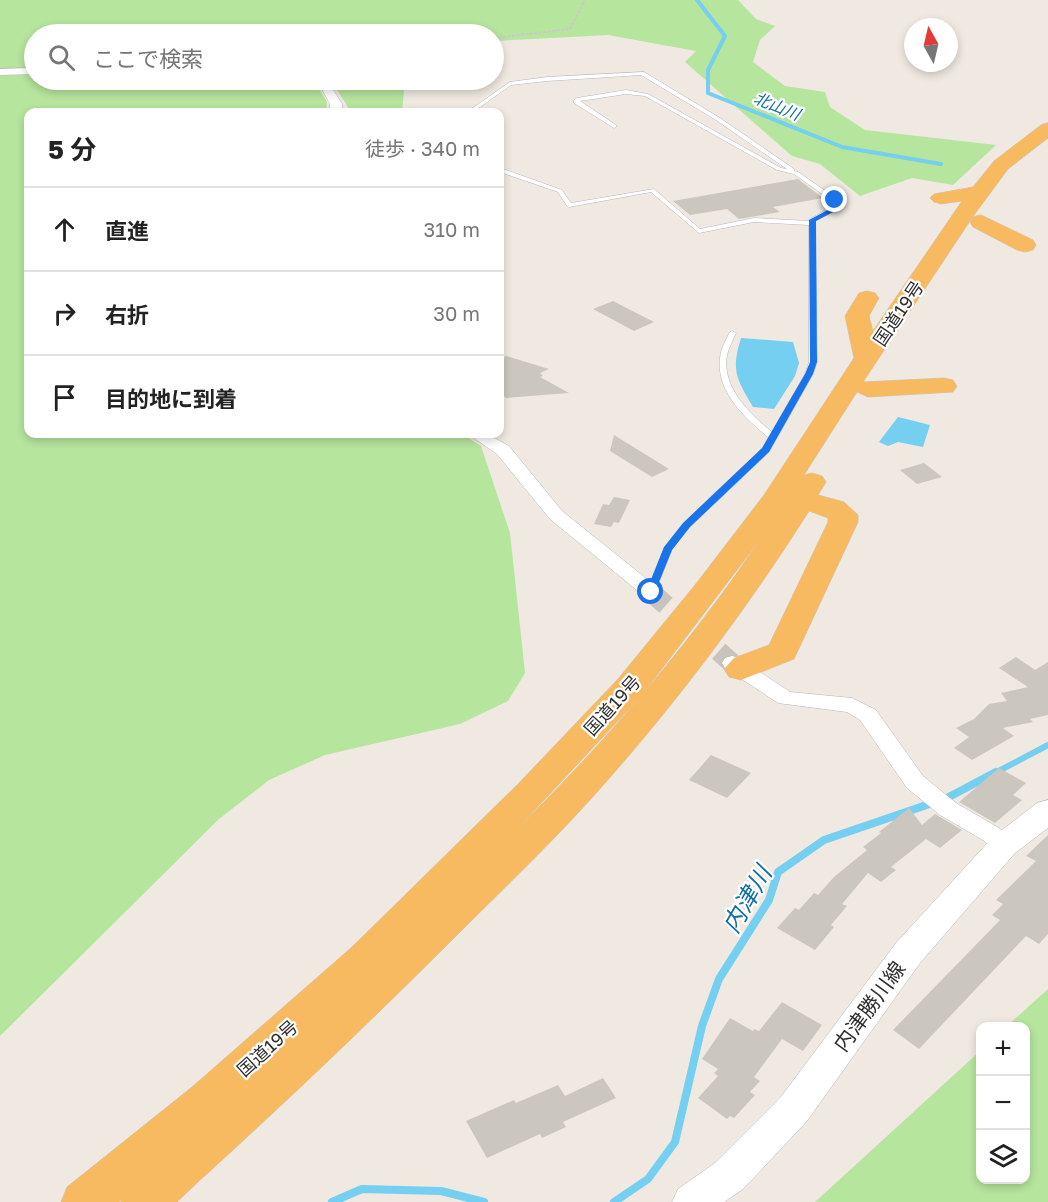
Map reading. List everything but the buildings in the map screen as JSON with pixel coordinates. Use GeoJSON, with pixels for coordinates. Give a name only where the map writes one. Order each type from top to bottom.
{"type":"FeatureCollection","features":[{"type":"Feature","properties":{"kind":"highway","name":"国道19号"},"geometry":{"type":"LineString","coordinates":[[144,1202],[229,1127],[391,975],[558,811],[647,711],[731,604],[801,500],[867,374],[981,192],[1000,165],[1048,129]]}},
{"type":"Feature","properties":{"kind":"highway","name":"国道19号"},"geometry":{"type":"LineString","coordinates":[[84,1202],[208,1101],[366,958],[531,793],[630,687],[706,592],[1021,170],[1048,147]]}},
{"type":"Feature","properties":{"kind":"highway"},"geometry":{"type":"LineString","coordinates":[[941,198],[981,192]]}},
{"type":"Feature","properties":{"kind":"highway"},"geometry":{"type":"LineString","coordinates":[[981,222],[1025,245]]}},
{"type":"Feature","properties":{"kind":"highway"},"geometry":{"type":"LineString","coordinates":[[867,298],[857,316],[867,374],[944,386]]}},
{"type":"Feature","properties":{"kind":"highway"},"geometry":{"type":"LineString","coordinates":[[737,666],[768,659],[782,652],[843,522],[843,515],[834,508],[801,500]]}},
{"type":"Feature","properties":{"kind":"main road","name":"内津勝川線"},"geometry":{"type":"LineString","coordinates":[[692,1202],[729,1176],[794,1109],[908,953],[1004,845],[1048,811]]}},
{"type":"Feature","properties":{"kind":"street"},"geometry":{"type":"LineString","coordinates":[[0,72],[24,71]]}},
{"type":"Feature","properties":{"kind":"street"},"geometry":{"type":"LineString","coordinates":[[328,90],[336,108]]}},
{"type":"Feature","properties":{"kind":"street"},"geometry":{"type":"LineString","coordinates":[[483,438],[503,450],[556,515],[651,592]]}},
{"type":"Feature","properties":{"kind":"street"},"geometry":{"type":"LineString","coordinates":[[737,666],[785,698],[852,705],[868,715],[915,782],[940,802],[991,834],[1004,845]]}},
{"type":"Feature","properties":{"kind":"lane"},"geometry":{"type":"LineString","coordinates":[[504,88],[510,84],[547,79],[642,73],[717,119],[835,200],[838,206],[812,220],[813,362],[809,374],[766,450],[687,525],[668,549],[651,592]]}},
{"type":"Feature","properties":{"kind":"lane"},"geometry":{"type":"LineString","coordinates":[[476,108],[501,90]]}},
{"type":"Feature","properties":{"kind":"lane"},"geometry":{"type":"LineString","coordinates":[[614,126],[577,103],[578,100],[626,92],[646,94],[779,169],[796,173]]}},
{"type":"Feature","properties":{"kind":"lane"},"geometry":{"type":"LineString","coordinates":[[504,171],[560,191],[568,205],[652,190],[699,231],[754,220],[812,223]]}},
{"type":"Feature","properties":{"kind":"lane"},"geometry":{"type":"LineString","coordinates":[[732,333],[723,359],[727,384],[744,413],[773,437]]}},
{"type":"Feature","properties":{"kind":"path"},"geometry":{"type":"LineString","coordinates":[[504,37],[570,29],[585,0]]}},
{"type":"Feature","properties":{"kind":"green space"},"geometry":{"type":"Polygon","coordinates":[[[0,0],[738,0],[756,19],[775,26],[760,40],[753,62],[785,86],[825,92],[830,107],[865,130],[996,145],[953,185],[912,178],[860,196],[820,164],[792,156],[685,62],[696,51],[608,35],[504,40],[504,24],[24,24],[24,68],[0,69],[0,0]]]}},
{"type":"Feature","properties":{"kind":"green space"},"geometry":{"type":"Polygon","coordinates":[[[24,74],[24,90],[319,90],[327,102],[326,108],[24,108],[24,438],[468,438],[481,446],[510,533],[525,673],[508,701],[460,724],[325,755],[269,780],[219,819],[0,1036],[0,75],[24,74]]]}},
{"type":"Feature","properties":{"kind":"green space"},"geometry":{"type":"Polygon","coordinates":[[[337,90],[404,90],[402,108],[348,108],[337,90]]]}},
{"type":"Feature","properties":{"kind":"green space"},"geometry":{"type":"Polygon","coordinates":[[[1048,989],[1048,1202],[815,1202],[976,1055],[976,1184],[1030,1184],[1030,1022],[1011,1022],[1048,989]]]}},
{"type":"Feature","properties":{"kind":"water"},"geometry":{"type":"Polygon","coordinates":[[[741,338],[793,342],[799,363],[795,376],[774,409],[753,407],[739,381],[736,359],[741,338]]]}},
{"type":"Feature","properties":{"kind":"water"},"geometry":{"type":"Polygon","coordinates":[[[898,417],[930,425],[923,447],[898,442],[888,446],[879,442],[898,417]]]}},
{"type":"Feature","properties":{"kind":"waterway","name":"北山川"},"geometry":{"type":"LineString","coordinates":[[697,0],[725,36],[708,70],[708,93],[842,147],[941,164]]}},
{"type":"Feature","properties":{"kind":"waterway","name":"内津川"},"geometry":{"type":"LineString","coordinates":[[993,774],[1048,745]]}},
{"type":"Feature","properties":{"kind":"waterway","name":"内津川"},"geometry":{"type":"LineString","coordinates":[[614,1202],[648,1179],[675,1142],[702,1026],[719,979],[769,900],[778,872],[824,840],[947,798],[996,772]]}},
{"type":"Feature","properties":{"kind":"waterway","name":"内津川"},"geometry":{"type":"LineString","coordinates":[[332,1202],[362,1189],[441,1191],[484,1202]]}},
{"type":"Feature","properties":{"kind":"tunnel"},"geometry":{"type":"LineString","coordinates":[[651,592],[732,663]]}},
{"type":"Feature","properties":{"kind":"route"},"geometry":{"type":"LineString","coordinates":[[651,592],[668,549],[687,525],[766,450],[809,374],[813,362],[812,220],[838,206],[835,200]]}}]}
